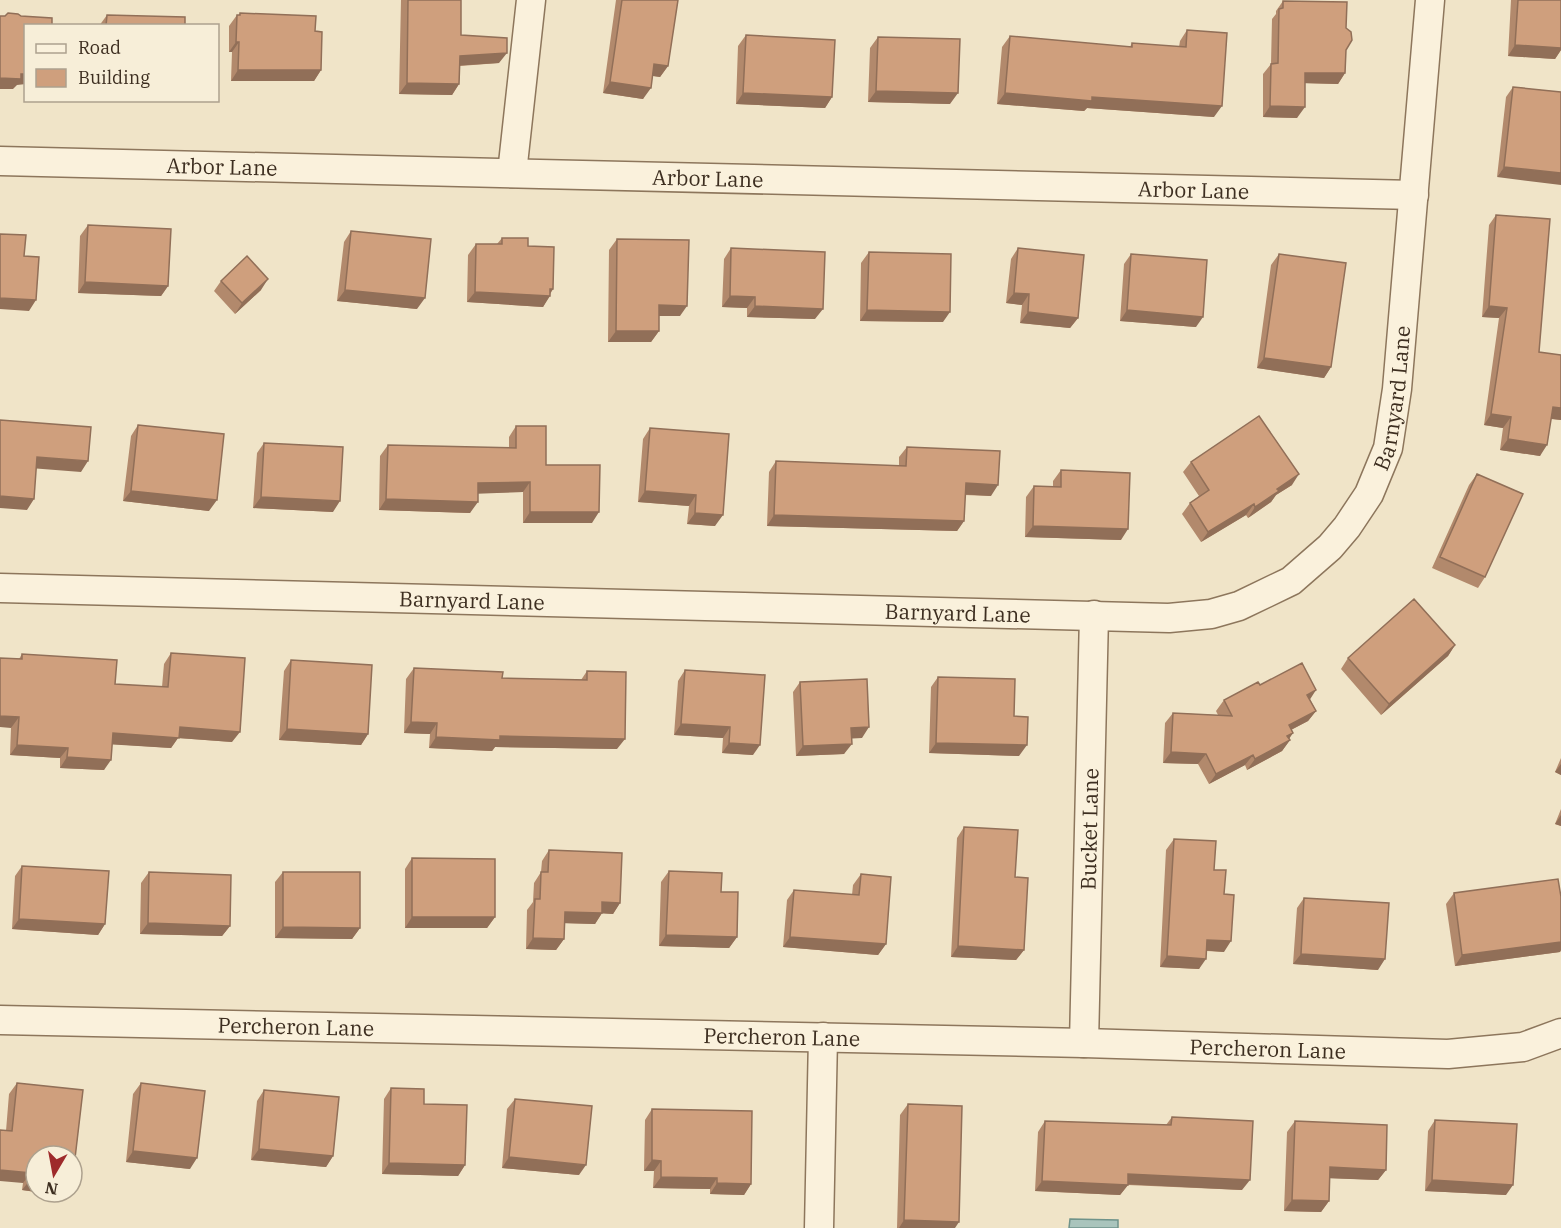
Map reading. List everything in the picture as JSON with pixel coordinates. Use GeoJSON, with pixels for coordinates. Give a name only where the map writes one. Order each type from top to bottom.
{"type":"FeatureCollection","features":[{"type":"Feature","properties":{"kind":"street"},"geometry":{"type":"LineString","coordinates":[[512,173],[531,0]]}},
{"type":"Feature","properties":{"kind":"street","name":"Barnyard Lane"},"geometry":{"type":"LineString","coordinates":[[0,588],[1169,618],[1211,614],[1239,606],[1291,581],[1330,547],[1347,527],[1369,494],[1388,448],[1397,389],[1430,0]]}},
{"type":"Feature","properties":{"kind":"street","name":"Arbor Lane"},"geometry":{"type":"LineString","coordinates":[[0,161],[1414,195]]}},
{"type":"Feature","properties":{"kind":"street","name":"Bucket Lane"},"geometry":{"type":"LineString","coordinates":[[1084,1043],[1094,615]]}},
{"type":"Feature","properties":{"kind":"street","name":"Percheron Lane"},"geometry":{"type":"LineString","coordinates":[[0,1020],[1084,1043],[1448,1054],[1523,1047],[1561,1033]]}},
{"type":"Feature","properties":{"kind":"street"},"geometry":{"type":"LineString","coordinates":[[819,1228],[823,1038]]}},
{"type":"Feature","properties":{"kind":"water"},"geometry":{"type":"Polygon","coordinates":[[[1070,1219],[1118,1220],[1118,1228],[1069,1228],[1070,1219]]]}},
{"type":"Feature","properties":{"kind":"building"},"geometry":{"type":"Polygon","coordinates":[[[408,0],[461,0],[461,35],[507,38],[507,53],[460,56],[459,84],[407,83],[408,0]]]}},
{"type":"Feature","properties":{"kind":"building"},"geometry":{"type":"Polygon","coordinates":[[[622,0],[678,0],[668,66],[654,64],[651,88],[610,82],[622,0]]]}},
{"type":"Feature","properties":{"kind":"building"},"geometry":{"type":"Polygon","coordinates":[[[1518,0],[1561,0],[1561,48],[1515,45],[1518,0]]]}},
{"type":"Feature","properties":{"kind":"building"},"geometry":{"type":"Polygon","coordinates":[[[1283,1],[1347,2],[1346,28],[1351,32],[1352,40],[1346,50],[1345,73],[1305,73],[1305,107],[1270,106],[1271,64],[1278,63],[1279,9],[1283,8],[1283,1]]]}},
{"type":"Feature","properties":{"kind":"building"},"geometry":{"type":"Polygon","coordinates":[[[8,13],[52,18],[52,24],[24,24],[24,74],[21,74],[21,79],[0,78],[0,16],[8,13]]]}},
{"type":"Feature","properties":{"kind":"building"},"geometry":{"type":"Polygon","coordinates":[[[240,13],[316,16],[315,31],[322,32],[321,70],[238,70],[239,42],[236,42],[237,15],[240,13]]]}},
{"type":"Feature","properties":{"kind":"building"},"geometry":{"type":"Polygon","coordinates":[[[107,15],[185,17],[185,24],[106,24],[107,15]]]}},
{"type":"Feature","properties":{"kind":"building"},"geometry":{"type":"Polygon","coordinates":[[[1187,30],[1227,33],[1222,106],[1092,97],[1092,101],[1005,93],[1010,36],[1132,47],[1132,43],[1186,47],[1187,30]]]}},
{"type":"Feature","properties":{"kind":"building"},"geometry":{"type":"Polygon","coordinates":[[[746,35],[835,40],[832,97],[743,93],[746,35]]]}},
{"type":"Feature","properties":{"kind":"building"},"geometry":{"type":"Polygon","coordinates":[[[878,37],[960,39],[958,93],[876,91],[878,37]]]}},
{"type":"Feature","properties":{"kind":"building"},"geometry":{"type":"Polygon","coordinates":[[[1513,87],[1561,92],[1561,173],[1504,167],[1513,87]]]}},
{"type":"Feature","properties":{"kind":"building"},"geometry":{"type":"Polygon","coordinates":[[[1496,215],[1550,219],[1539,352],[1561,355],[1561,408],[1553,407],[1547,445],[1508,439],[1511,417],[1491,414],[1507,308],[1489,306],[1496,215]]]}},
{"type":"Feature","properties":{"kind":"building"},"geometry":{"type":"Polygon","coordinates":[[[88,225],[171,229],[168,286],[85,282],[88,225]]]}},
{"type":"Feature","properties":{"kind":"building"},"geometry":{"type":"Polygon","coordinates":[[[351,231],[431,239],[425,298],[345,290],[351,231]]]}},
{"type":"Feature","properties":{"kind":"building"},"geometry":{"type":"Polygon","coordinates":[[[0,234],[26,235],[24,256],[39,257],[36,300],[0,298],[0,234]]]}},
{"type":"Feature","properties":{"kind":"building"},"geometry":{"type":"Polygon","coordinates":[[[502,238],[528,238],[528,246],[554,247],[553,289],[550,289],[550,296],[475,292],[476,244],[502,244],[502,238]]]}},
{"type":"Feature","properties":{"kind":"building"},"geometry":{"type":"Polygon","coordinates":[[[617,239],[689,240],[687,306],[659,305],[659,331],[616,331],[617,239]]]}},
{"type":"Feature","properties":{"kind":"building"},"geometry":{"type":"Polygon","coordinates":[[[731,248],[825,252],[823,309],[755,306],[755,297],[730,296],[731,248]]]}},
{"type":"Feature","properties":{"kind":"building"},"geometry":{"type":"Polygon","coordinates":[[[1018,248],[1084,255],[1078,318],[1028,312],[1029,294],[1014,293],[1018,248]]]}},
{"type":"Feature","properties":{"kind":"building"},"geometry":{"type":"Polygon","coordinates":[[[869,252],[951,254],[950,312],[867,310],[869,252]]]}},
{"type":"Feature","properties":{"kind":"building"},"geometry":{"type":"Polygon","coordinates":[[[1131,254],[1207,260],[1203,317],[1127,310],[1131,254]]]}},
{"type":"Feature","properties":{"kind":"building"},"geometry":{"type":"Polygon","coordinates":[[[1279,254],[1346,263],[1331,367],[1264,358],[1279,254]]]}},
{"type":"Feature","properties":{"kind":"building"},"geometry":{"type":"Polygon","coordinates":[[[247,256],[268,279],[242,303],[221,281],[247,256]]]}},
{"type":"Feature","properties":{"kind":"building"},"geometry":{"type":"Polygon","coordinates":[[[1259,416],[1299,474],[1255,507],[1254,504],[1208,532],[1190,503],[1209,490],[1191,462],[1259,416]]]}},
{"type":"Feature","properties":{"kind":"building"},"geometry":{"type":"Polygon","coordinates":[[[0,420],[91,427],[88,461],[37,457],[34,499],[0,496],[0,420]]]}},
{"type":"Feature","properties":{"kind":"building"},"geometry":{"type":"Polygon","coordinates":[[[138,425],[224,434],[217,500],[131,491],[138,425]]]}},
{"type":"Feature","properties":{"kind":"building"},"geometry":{"type":"Polygon","coordinates":[[[516,426],[546,426],[546,465],[600,465],[599,512],[530,512],[530,482],[478,483],[478,502],[386,499],[388,445],[516,448],[516,426]]]}},
{"type":"Feature","properties":{"kind":"building"},"geometry":{"type":"Polygon","coordinates":[[[650,428],[729,434],[723,515],[695,513],[696,495],[645,491],[650,428]]]}},
{"type":"Feature","properties":{"kind":"building"},"geometry":{"type":"Polygon","coordinates":[[[264,443],[343,447],[340,501],[261,497],[264,443]]]}},
{"type":"Feature","properties":{"kind":"building"},"geometry":{"type":"Polygon","coordinates":[[[907,447],[1000,451],[998,485],[966,483],[964,521],[774,515],[776,461],[906,466],[907,447]]]}},
{"type":"Feature","properties":{"kind":"building"},"geometry":{"type":"Polygon","coordinates":[[[1061,470],[1130,473],[1128,529],[1033,526],[1034,486],[1061,487],[1061,470]]]}},
{"type":"Feature","properties":{"kind":"building"},"geometry":{"type":"Polygon","coordinates":[[[1477,474],[1523,494],[1485,577],[1440,557],[1477,474]]]}},
{"type":"Feature","properties":{"kind":"building"},"geometry":{"type":"Polygon","coordinates":[[[1414,599],[1455,645],[1389,704],[1348,658],[1414,599]]]}},
{"type":"Feature","properties":{"kind":"building"},"geometry":{"type":"Polygon","coordinates":[[[171,653],[245,658],[240,732],[180,727],[179,738],[113,733],[111,760],[67,757],[68,748],[17,745],[19,717],[0,716],[0,658],[22,659],[22,654],[117,660],[115,684],[168,687],[171,653]]]}},
{"type":"Feature","properties":{"kind":"building"},"geometry":{"type":"Polygon","coordinates":[[[291,660],[372,665],[368,734],[287,729],[291,660]]]}},
{"type":"Feature","properties":{"kind":"building"},"geometry":{"type":"Polygon","coordinates":[[[1302,663],[1316,690],[1307,695],[1316,711],[1289,725],[1293,733],[1287,736],[1290,740],[1255,759],[1253,755],[1216,774],[1206,754],[1171,752],[1173,713],[1232,716],[1224,700],[1258,682],[1260,685],[1302,663]]]}},
{"type":"Feature","properties":{"kind":"building"},"geometry":{"type":"Polygon","coordinates":[[[414,668],[503,672],[502,678],[587,680],[587,671],[626,672],[625,739],[500,736],[500,740],[436,737],[437,723],[411,722],[414,668]]]}},
{"type":"Feature","properties":{"kind":"building"},"geometry":{"type":"Polygon","coordinates":[[[685,670],[765,675],[760,745],[729,743],[730,727],[681,724],[685,670]]]}},
{"type":"Feature","properties":{"kind":"building"},"geometry":{"type":"Polygon","coordinates":[[[938,677],[1015,679],[1014,716],[1028,717],[1027,745],[936,743],[938,677]]]}},
{"type":"Feature","properties":{"kind":"building"},"geometry":{"type":"Polygon","coordinates":[[[867,679],[869,727],[851,728],[852,744],[803,746],[800,682],[867,679]]]}},
{"type":"Feature","properties":{"kind":"building"},"geometry":{"type":"Polygon","coordinates":[[[964,827],[1018,830],[1015,877],[1028,878],[1024,950],[958,946],[964,827]]]}},
{"type":"Feature","properties":{"kind":"building"},"geometry":{"type":"Polygon","coordinates":[[[1174,839],[1216,841],[1214,870],[1226,870],[1224,894],[1234,895],[1231,941],[1207,940],[1206,959],[1167,956],[1174,839]]]}},
{"type":"Feature","properties":{"kind":"building"},"geometry":{"type":"Polygon","coordinates":[[[549,850],[622,853],[620,903],[602,902],[602,913],[565,912],[564,939],[533,938],[535,899],[540,899],[541,872],[548,872],[549,850]]]}},
{"type":"Feature","properties":{"kind":"building"},"geometry":{"type":"Polygon","coordinates":[[[412,858],[495,859],[495,917],[412,917],[412,858]]]}},
{"type":"Feature","properties":{"kind":"building"},"geometry":{"type":"Polygon","coordinates":[[[22,866],[109,871],[105,924],[19,919],[22,866]]]}},
{"type":"Feature","properties":{"kind":"building"},"geometry":{"type":"Polygon","coordinates":[[[669,871],[722,873],[721,892],[738,892],[737,937],[666,935],[669,871]]]}},
{"type":"Feature","properties":{"kind":"building"},"geometry":{"type":"Polygon","coordinates":[[[149,872],[231,875],[230,926],[148,923],[149,872]]]}},
{"type":"Feature","properties":{"kind":"building"},"geometry":{"type":"Polygon","coordinates":[[[283,872],[360,872],[360,928],[283,927],[283,872]]]}},
{"type":"Feature","properties":{"kind":"building"},"geometry":{"type":"Polygon","coordinates":[[[861,874],[891,877],[886,944],[790,937],[794,890],[859,895],[861,874]]]}},
{"type":"Feature","properties":{"kind":"building"},"geometry":{"type":"Polygon","coordinates":[[[1558,879],[1561,897],[1561,942],[1462,955],[1454,893],[1558,879]]]}},
{"type":"Feature","properties":{"kind":"building"},"geometry":{"type":"Polygon","coordinates":[[[1304,898],[1389,903],[1385,959],[1301,954],[1304,898]]]}},
{"type":"Feature","properties":{"kind":"building"},"geometry":{"type":"Polygon","coordinates":[[[17,1083],[83,1090],[77,1144],[24,1144],[24,1172],[0,1170],[0,1130],[12,1131],[17,1083]]]}},
{"type":"Feature","properties":{"kind":"building"},"geometry":{"type":"Polygon","coordinates":[[[141,1083],[205,1091],[197,1158],[133,1151],[141,1083]]]}},
{"type":"Feature","properties":{"kind":"building"},"geometry":{"type":"Polygon","coordinates":[[[391,1088],[424,1089],[424,1104],[467,1105],[465,1165],[389,1163],[391,1088]]]}},
{"type":"Feature","properties":{"kind":"building"},"geometry":{"type":"Polygon","coordinates":[[[264,1090],[339,1097],[333,1156],[259,1149],[264,1090]]]}},
{"type":"Feature","properties":{"kind":"building"},"geometry":{"type":"Polygon","coordinates":[[[515,1099],[592,1106],[586,1165],[509,1157],[515,1099]]]}},
{"type":"Feature","properties":{"kind":"building"},"geometry":{"type":"Polygon","coordinates":[[[908,1104],[962,1106],[959,1222],[904,1220],[908,1104]]]}},
{"type":"Feature","properties":{"kind":"building"},"geometry":{"type":"Polygon","coordinates":[[[652,1109],[752,1111],[751,1184],[717,1183],[717,1178],[661,1177],[661,1161],[652,1160],[652,1109]]]}},
{"type":"Feature","properties":{"kind":"building"},"geometry":{"type":"Polygon","coordinates":[[[1172,1117],[1253,1121],[1250,1180],[1128,1174],[1128,1185],[1042,1181],[1045,1121],[1171,1125],[1172,1117]]]}},
{"type":"Feature","properties":{"kind":"building"},"geometry":{"type":"Polygon","coordinates":[[[1435,1120],[1517,1124],[1513,1185],[1432,1180],[1435,1120]]]}},
{"type":"Feature","properties":{"kind":"building"},"geometry":{"type":"Polygon","coordinates":[[[1295,1121],[1387,1125],[1386,1170],[1330,1167],[1329,1201],[1292,1200],[1295,1121]]]}}]}
